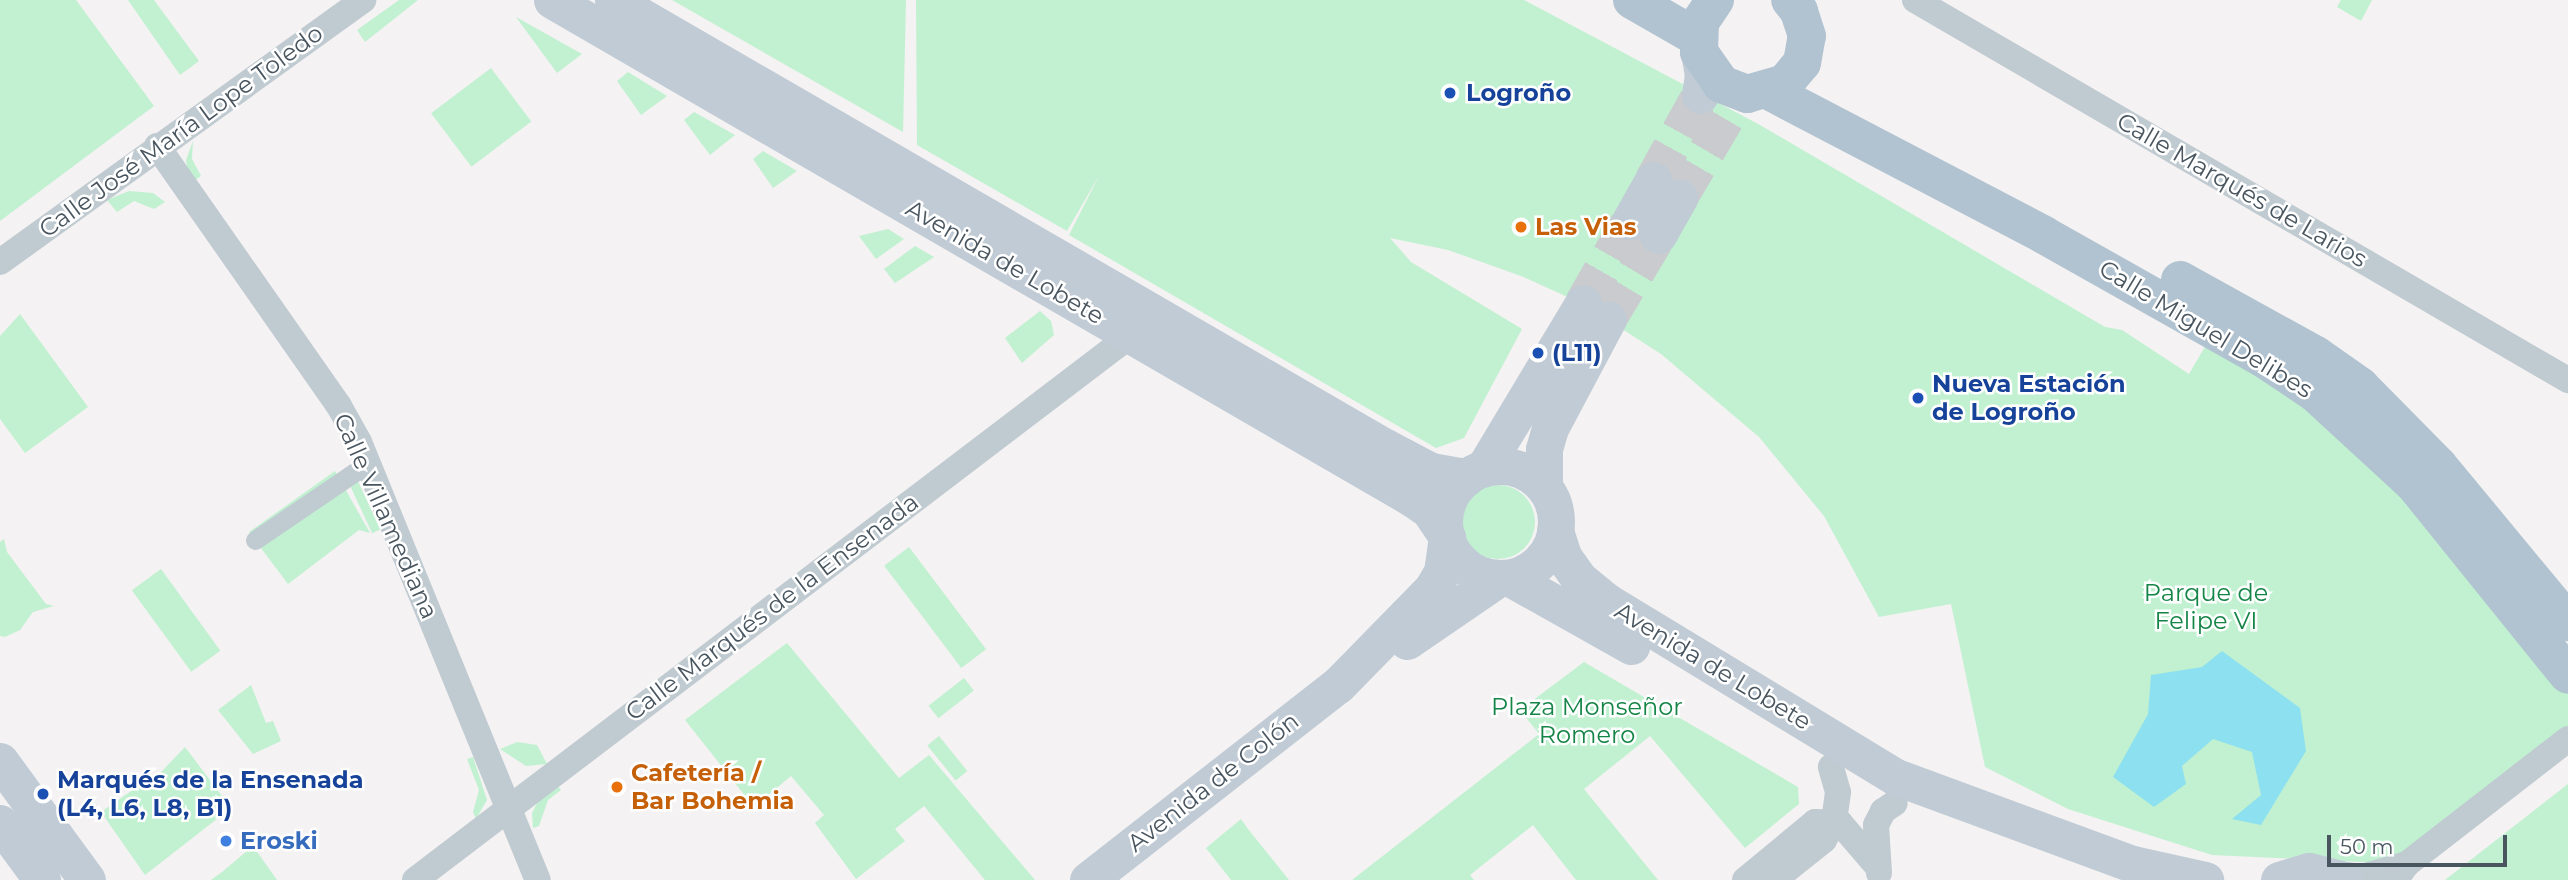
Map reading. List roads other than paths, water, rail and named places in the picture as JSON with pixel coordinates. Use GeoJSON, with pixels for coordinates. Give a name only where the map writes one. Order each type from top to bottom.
{"type":"FeatureCollection","features":[{"type":"Feature","properties":{"kind":"main road","name":"Avenida de Lobete"},"geometry":{"type":"LineString","coordinates":[[552,0],[1410,498],[1429,510],[1447,537]]}},
{"type":"Feature","properties":{"kind":"main road","name":"Avenida de Lobete"},"geometry":{"type":"LineString","coordinates":[[614,0],[1385,447],[1431,471],[1475,472]]}},
{"type":"Feature","properties":{"kind":"main road"},"geometry":{"type":"LineString","coordinates":[[1632,0],[1698,45]]}},
{"type":"Feature","properties":{"kind":"main road"},"geometry":{"type":"LineString","coordinates":[[1715,0],[1700,22],[1698,45],[1703,74],[1758,96],[1806,50],[1797,6]]}},
{"type":"Feature","properties":{"kind":"main road","name":"Calle Miguel Delibes"},"geometry":{"type":"LineString","coordinates":[[1698,45],[1721,84],[1758,96],[2044,235],[2264,359],[2315,393],[2414,484],[2568,674]]}},
{"type":"Feature","properties":{"kind":"main road"},"geometry":{"type":"LineString","coordinates":[[1644,228],[1666,189]]}},
{"type":"Feature","properties":{"kind":"main road","name":"Calle Miguel Delibes"},"geometry":{"type":"LineString","coordinates":[[2044,235],[2120,247],[2316,355],[2360,386],[2438,465],[2568,622]]}},
{"type":"Feature","properties":{"kind":"main road"},"geometry":{"type":"LineString","coordinates":[[1596,311],[1544,449],[1544,485],[1554,506],[1555,531],[1539,562],[1503,579],[1475,574],[1459,561],[1447,537],[1446,508],[1475,472],[1596,311]]}},
{"type":"Feature","properties":{"kind":"main road"},"geometry":{"type":"LineString","coordinates":[[1475,472],[1519,468],[1544,485]]}},
{"type":"Feature","properties":{"kind":"main road","name":"Avenida de Lobete"},"geometry":{"type":"LineString","coordinates":[[1555,531],[1563,556],[1579,579],[1606,601],[1896,790]]}},
{"type":"Feature","properties":{"kind":"main road","name":"Avenida de Colón"},"geometry":{"type":"LineString","coordinates":[[1338,685],[1432,589],[1442,572],[1447,537]]}},
{"type":"Feature","properties":{"kind":"main road","name":"Avenida de Lobete"},"geometry":{"type":"LineString","coordinates":[[1503,579],[1542,593],[1831,767],[1896,790]]}},
{"type":"Feature","properties":{"kind":"main road","name":"Avenida de Colón"},"geometry":{"type":"LineString","coordinates":[[1088,880],[1338,685],[1503,579]]}},
{"type":"Feature","properties":{"kind":"main road"},"geometry":{"type":"LineString","coordinates":[[0,761],[87,880]]}},
{"type":"Feature","properties":{"kind":"main road"},"geometry":{"type":"LineString","coordinates":[[1896,790],[2109,880]]}},
{"type":"Feature","properties":{"kind":"main road"},"geometry":{"type":"LineString","coordinates":[[1896,790],[2133,864],[2205,880]]}},
{"type":"Feature","properties":{"kind":"main road"},"geometry":{"type":"LineString","coordinates":[[0,823],[42,880]]}},
{"type":"Feature","properties":{"kind":"main road"},"geometry":{"type":"LineString","coordinates":[[2279,880],[2298,872],[2337,877]]}},
{"type":"Feature","properties":{"kind":"street","name":"Calle José María Lope Toledo"},"geometry":{"type":"LineString","coordinates":[[0,262],[157,146],[363,0]]}},
{"type":"Feature","properties":{"kind":"street","name":"Calle Marqués de Larios"},"geometry":{"type":"LineString","coordinates":[[1916,0],[2568,380]]}},
{"type":"Feature","properties":{"kind":"street","name":"Calle Villamediana"},"geometry":{"type":"LineString","coordinates":[[157,146],[339,406],[368,463],[511,807],[538,880]]}},
{"type":"Feature","properties":{"kind":"street","name":"Calle Marqués de la Ensenada"},"geometry":{"type":"LineString","coordinates":[[415,880],[1131,335]]}},
{"type":"Feature","properties":{"kind":"street"},"geometry":{"type":"LineString","coordinates":[[255,540],[368,463]]}},
{"type":"Feature","properties":{"kind":"street"},"geometry":{"type":"LineString","coordinates":[[2337,877],[2401,872],[2568,739]]}},
{"type":"Feature","properties":{"kind":"street"},"geometry":{"type":"LineString","coordinates":[[1774,880],[1824,840],[1834,821],[1838,792],[1831,767]]}},
{"type":"Feature","properties":{"kind":"street"},"geometry":{"type":"LineString","coordinates":[[1879,874],[1876,825],[1896,790]]}},
{"type":"Feature","properties":{"kind":"street"},"geometry":{"type":"LineString","coordinates":[[1745,880],[1815,822],[1834,821],[1852,834],[1879,874]]}},
{"type":"Feature","properties":{"kind":"water"},"geometry":{"type":"Polygon","coordinates":[[[2222,651],[2300,708],[2306,751],[2261,825],[2232,819],[2261,795],[2252,752],[2213,739],[2182,766],[2186,784],[2154,807],[2113,777],[2148,714],[2151,675],[2202,667],[2222,651]]]}},
{"type":"Feature","properties":{"kind":"tunnel"},"geometry":{"type":"LineString","coordinates":[[1653,180],[1700,95]]}},
{"type":"Feature","properties":{"kind":"tunnel"},"geometry":{"type":"LineString","coordinates":[[1679,198],[1730,111]]}},
{"type":"Feature","properties":{"kind":"tunnel"},"geometry":{"type":"LineString","coordinates":[[1583,303],[1630,221]]}},
{"type":"Feature","properties":{"kind":"tunnel"},"geometry":{"type":"LineString","coordinates":[[1608,319],[1658,235]]}},
{"type":"Feature","properties":{"kind":"place","name":"Logroño"},"geometry":{"type":"Point","coordinates":[1450,93]}},
{"type":"Feature","properties":{"kind":"place","name":"Las Vias"},"geometry":{"type":"Point","coordinates":[1521,227]}},
{"type":"Feature","properties":{"kind":"place","name":"(L11)"},"geometry":{"type":"Point","coordinates":[1538,353]}},
{"type":"Feature","properties":{"kind":"place","name":"Nueva Estación de Logroño"},"geometry":{"type":"Point","coordinates":[1918,398]}},
{"type":"Feature","properties":{"kind":"place","name":"Cafetería / Bar Bohemia"},"geometry":{"type":"Point","coordinates":[617,787]}},
{"type":"Feature","properties":{"kind":"place","name":"Marqués de la Ensenada (L4, L6, L8, B1)"},"geometry":{"type":"Point","coordinates":[43,794]}},
{"type":"Feature","properties":{"kind":"place","name":"Eroski"},"geometry":{"type":"Point","coordinates":[226,841]}},
{"type":"Feature","properties":{"kind":"park label","name":"Parque de Felipe VI"},"geometry":{"type":"Point","coordinates":[2206,607]}},
{"type":"Feature","properties":{"kind":"park label","name":"Plaza Monseñor Romero"},"geometry":{"type":"Point","coordinates":[1587,721]}}]}
